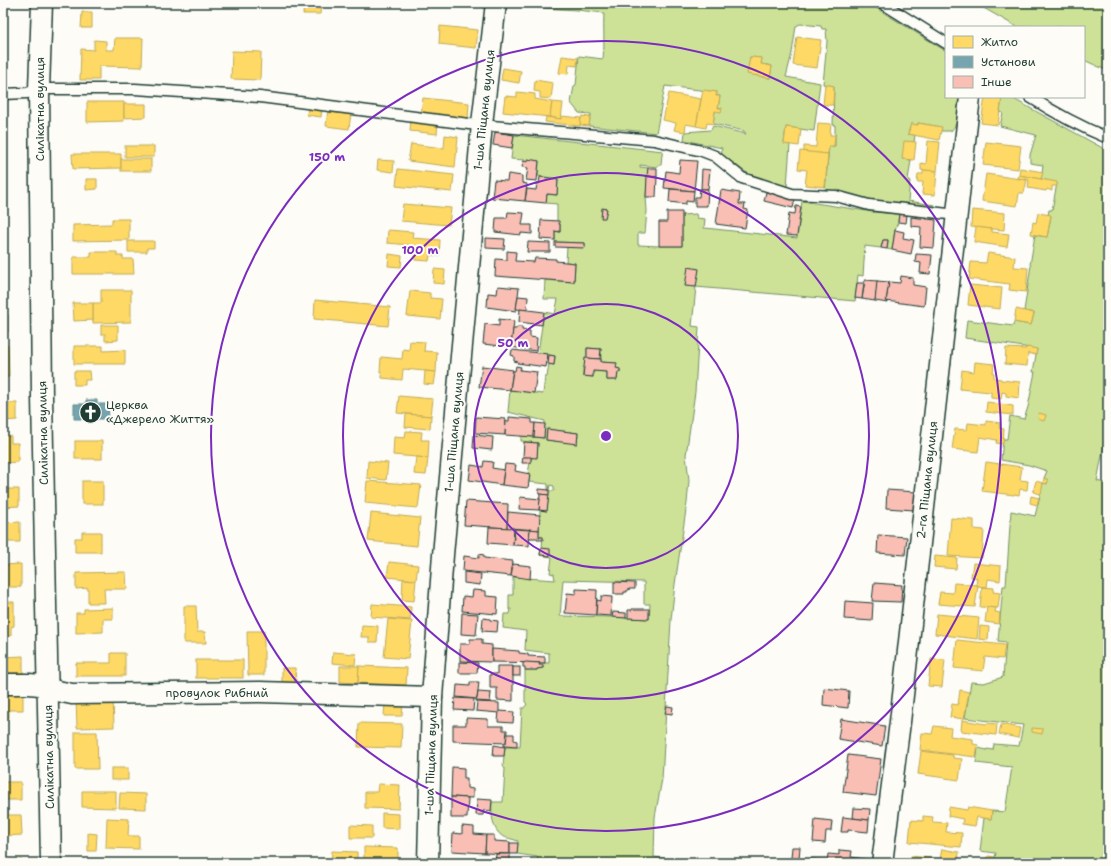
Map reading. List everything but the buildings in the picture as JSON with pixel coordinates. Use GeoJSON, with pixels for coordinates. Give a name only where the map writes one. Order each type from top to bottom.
{"type":"FeatureCollection","features":[{"type":"Feature","properties":{"kind":"street","name":"Силікатна вулиця"},"geometry":{"type":"LineString","coordinates":[[42,3],[39,89],[42,405],[51,863]]}},
{"type":"Feature","properties":{"kind":"street","name":"1-ша Піщана вулиця"},"geometry":{"type":"LineString","coordinates":[[428,863],[432,697],[443,555],[482,124],[496,3]]}},
{"type":"Feature","properties":{"kind":"street","name":"2-га Піщана вулиця"},"geometry":{"type":"LineString","coordinates":[[882,863],[899,730],[970,98]]}},
{"type":"Feature","properties":{"kind":"street","name":"провулок Рибний"},"geometry":{"type":"LineString","coordinates":[[3,684],[40,685],[48,689],[72,694],[260,692],[432,697]]}},
{"type":"Feature","properties":{"kind":"lane"},"geometry":{"type":"LineString","coordinates":[[882,3],[945,42]]}},
{"type":"Feature","properties":{"kind":"lane"},"geometry":{"type":"LineString","coordinates":[[3,94],[27,93],[39,89],[135,89],[260,97],[461,123],[654,140],[709,153],[715,156],[742,178],[792,194],[836,196],[869,205],[957,215]]}},
{"type":"Feature","properties":{"kind":"lane"},"geometry":{"type":"LineString","coordinates":[[1032,98],[1086,129],[1108,138]]}},
{"type":"Feature","properties":{"kind":"green space"},"geometry":{"type":"Polygon","coordinates":[[[510,3],[868,3],[945,50],[945,98],[960,98],[956,124],[951,131],[941,131],[941,127],[918,123],[918,125],[911,124],[908,134],[915,135],[914,142],[903,159],[911,160],[908,180],[910,181],[908,201],[935,205],[934,210],[886,204],[825,191],[829,146],[835,146],[835,125],[833,125],[834,86],[823,84],[827,42],[826,29],[822,29],[821,26],[800,24],[796,26],[792,53],[786,77],[820,83],[814,131],[786,127],[784,143],[790,144],[787,187],[752,176],[721,154],[722,148],[684,140],[685,132],[711,130],[713,126],[746,134],[744,131],[713,124],[715,111],[721,108],[718,108],[720,96],[716,96],[717,92],[665,86],[656,133],[589,126],[591,114],[579,113],[571,103],[574,86],[576,85],[579,56],[603,59],[604,13],[509,6],[510,3]],[[750,57],[748,74],[770,78],[772,66],[761,64],[762,58],[750,57]]]}},
{"type":"Feature","properties":{"kind":"green space"},"geometry":{"type":"Polygon","coordinates":[[[975,3],[1108,3],[1108,71],[1085,60],[1085,26],[1015,26],[975,3]]]}},
{"type":"Feature","properties":{"kind":"green space"},"geometry":{"type":"Polygon","coordinates":[[[1002,98],[1012,98],[1108,151],[1108,425],[1097,481],[1108,484],[1108,863],[994,863],[996,853],[980,851],[984,818],[991,819],[992,811],[1005,812],[1012,767],[976,763],[978,748],[993,750],[994,744],[1019,746],[1023,725],[965,718],[971,682],[984,683],[1003,677],[1006,642],[998,641],[1003,586],[1006,586],[1011,511],[1035,516],[1043,483],[1047,484],[1048,480],[1044,478],[1047,471],[1029,465],[1001,460],[1003,439],[1007,439],[1010,416],[1024,419],[1028,407],[1035,372],[1033,372],[1037,349],[965,338],[967,320],[1013,326],[1014,322],[1031,325],[1034,313],[1024,311],[1035,235],[1047,237],[1051,216],[1048,215],[1049,210],[1052,210],[1057,183],[1041,179],[1043,165],[1030,163],[1030,155],[1036,135],[1000,126],[1003,113],[1000,112],[1002,98]]]}},
{"type":"Feature","properties":{"kind":"green space"},"geometry":{"type":"Polygon","coordinates":[[[514,135],[663,151],[661,165],[658,165],[657,167],[640,165],[640,167],[648,168],[646,197],[647,211],[645,233],[638,233],[638,245],[682,246],[682,215],[696,214],[697,218],[705,219],[704,228],[797,238],[802,201],[873,212],[899,214],[892,250],[887,249],[888,240],[883,240],[881,248],[865,246],[863,276],[858,275],[855,301],[696,287],[692,326],[699,327],[695,392],[686,455],[689,480],[671,620],[662,779],[655,817],[654,857],[698,863],[530,863],[532,860],[537,861],[538,857],[517,854],[518,841],[502,836],[494,825],[492,802],[503,802],[505,769],[503,766],[505,747],[520,747],[522,708],[524,708],[527,704],[525,702],[525,670],[537,670],[543,668],[543,665],[539,665],[540,663],[549,663],[549,653],[525,650],[526,631],[503,628],[504,614],[510,614],[511,609],[509,609],[509,595],[513,595],[513,577],[555,580],[554,574],[550,573],[552,557],[540,555],[543,537],[539,537],[540,510],[547,511],[549,491],[554,491],[554,486],[550,485],[548,490],[548,484],[529,482],[530,474],[528,473],[531,457],[537,457],[538,443],[521,441],[521,436],[544,438],[545,421],[508,412],[510,390],[543,394],[545,377],[547,377],[549,364],[554,365],[555,356],[538,353],[544,312],[555,314],[558,299],[544,299],[545,280],[574,282],[575,263],[566,262],[567,247],[585,247],[585,243],[555,242],[555,231],[560,232],[560,224],[557,221],[557,204],[546,203],[547,194],[557,195],[558,179],[538,176],[539,161],[511,159],[514,135]],[[587,348],[587,358],[585,368],[583,368],[583,376],[593,377],[593,371],[607,372],[607,380],[617,380],[620,369],[616,368],[616,363],[601,362],[601,349],[587,348]],[[547,429],[546,440],[577,443],[578,433],[547,429]],[[563,580],[560,616],[649,619],[650,604],[644,604],[644,582],[563,580]]]}},
{"type":"Feature","properties":{"kind":"place","name":"Церква «Джерело Життя»"},"geometry":{"type":"Point","coordinates":[91,412]}}]}
